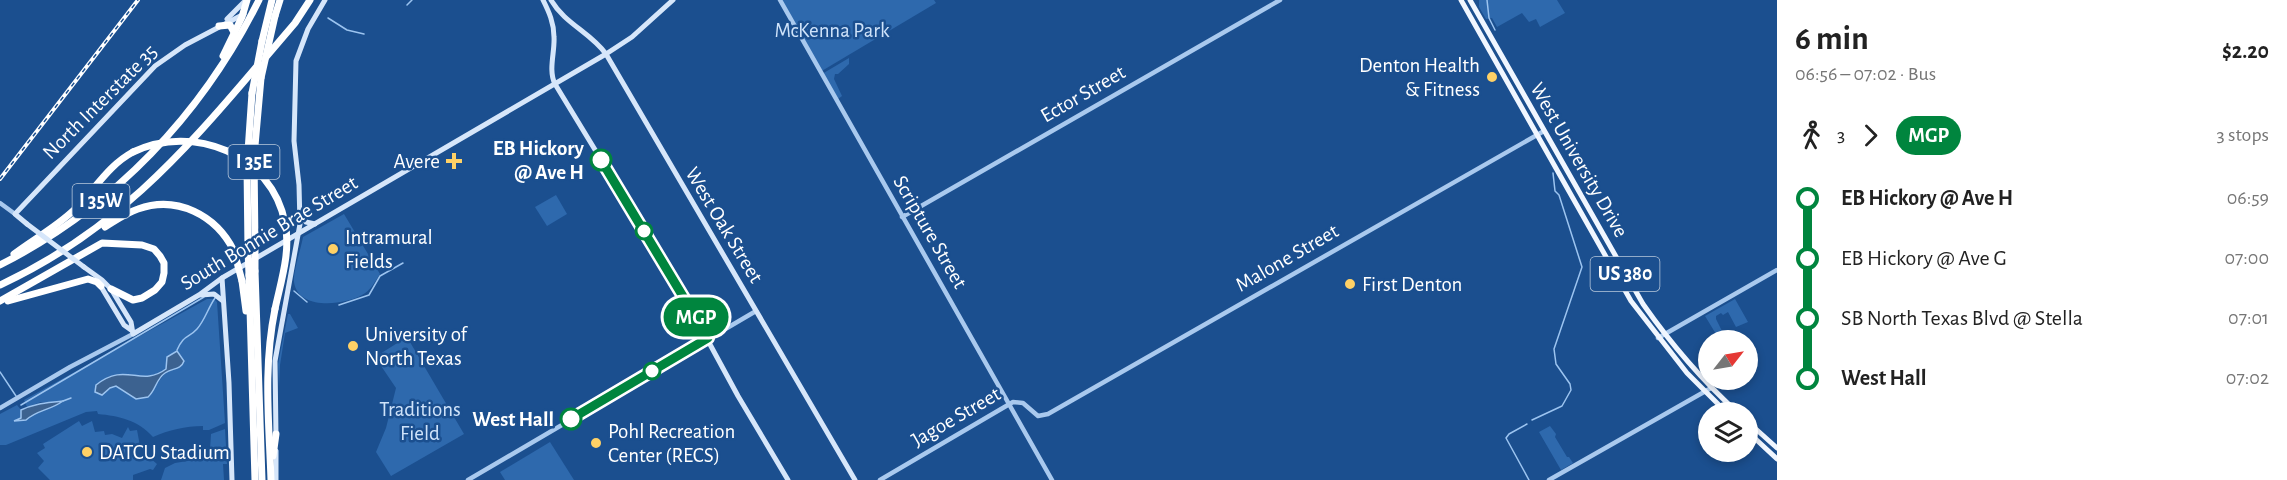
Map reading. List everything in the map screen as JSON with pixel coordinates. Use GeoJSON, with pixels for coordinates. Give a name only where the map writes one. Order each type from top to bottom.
{"type":"FeatureCollection","features":[{"type":"Feature","properties":{"kind":"highway"},"geometry":{"type":"LineString","coordinates":[[185,116],[235,34],[248,0]]}},
{"type":"Feature","properties":{"kind":"highway","name":"I 35W"},"geometry":{"type":"LineString","coordinates":[[0,265],[54,235],[102,200],[153,153],[185,116],[229,54],[259,0]]}},
{"type":"Feature","properties":{"kind":"highway","name":"I 35E"},"geometry":{"type":"LineString","coordinates":[[255,480],[255,370],[251,249],[246,185],[252,93],[272,0]]}},
{"type":"Feature","properties":{"kind":"highway","name":"I 35E"},"geometry":{"type":"LineString","coordinates":[[251,249],[255,139],[261,78],[280,0]]}},
{"type":"Feature","properties":{"kind":"highway","name":"I 35W"},"geometry":{"type":"LineString","coordinates":[[0,285],[79,241],[123,208],[177,158],[289,30],[310,0]]}},
{"type":"Feature","properties":{"kind":"highway"},"geometry":{"type":"LineString","coordinates":[[219,26],[230,25],[235,34]]}},
{"type":"Feature","properties":{"kind":"highway"},"geometry":{"type":"LineString","coordinates":[[0,265],[69,215],[111,168],[133,152],[170,141],[204,142],[238,156],[261,175],[271,188],[280,205],[287,234],[287,252],[267,359],[266,394],[273,479]]}},
{"type":"Feature","properties":{"kind":"highway"},"geometry":{"type":"LineString","coordinates":[[79,241],[134,210],[155,205],[169,205],[190,210],[210,220],[226,236],[234,251],[242,281],[255,370]]}},
{"type":"Feature","properties":{"kind":"highway"},"geometry":{"type":"LineString","coordinates":[[0,302],[102,243],[142,245],[154,249],[160,256],[164,263],[163,278],[159,286],[151,293],[133,300],[111,289]]}},
{"type":"Feature","properties":{"kind":"highway"},"geometry":{"type":"LineString","coordinates":[[0,302],[88,279],[101,286]]}},
{"type":"Feature","properties":{"kind":"highway"},"geometry":{"type":"LineString","coordinates":[[255,370],[260,358]]}},
{"type":"Feature","properties":{"kind":"highway","name":"I 35E"},"geometry":{"type":"LineString","coordinates":[[255,370],[262,480]]}},
{"type":"Feature","properties":{"kind":"highway"},"geometry":{"type":"LineString","coordinates":[[273,479],[276,434]]}},
{"type":"Feature","properties":{"kind":"main road","name":"North Interstate 35"},"geometry":{"type":"LineString","coordinates":[[219,26],[248,0]]}},
{"type":"Feature","properties":{"kind":"main road"},"geometry":{"type":"LineString","coordinates":[[276,434],[275,361],[299,233],[299,185],[294,146],[297,55],[308,28],[325,0]]}},
{"type":"Feature","properties":{"kind":"main road"},"geometry":{"type":"LineString","coordinates":[[543,0],[550,14],[554,35],[551,73],[708,338],[738,396],[788,480]]}},
{"type":"Feature","properties":{"kind":"main road","name":"West Oak Street"},"geometry":{"type":"LineString","coordinates":[[551,0],[558,12],[592,39],[606,54],[855,480]]}},
{"type":"Feature","properties":{"kind":"main road","name":"South Bonnie Brae Street"},"geometry":{"type":"LineString","coordinates":[[132,332],[199,296],[222,278],[606,54],[632,37],[673,0]]}},
{"type":"Feature","properties":{"kind":"main road","name":"West University Drive"},"geometry":{"type":"LineString","coordinates":[[1461,0],[1618,281],[1658,338],[1715,402]]}},
{"type":"Feature","properties":{"kind":"main road","name":"West University Drive"},"geometry":{"type":"LineString","coordinates":[[1470,0],[1625,274],[1665,334],[1698,373]]}},
{"type":"Feature","properties":{"kind":"main road"},"geometry":{"type":"LineString","coordinates":[[550,14],[558,12]]}},
{"type":"Feature","properties":{"kind":"main road","name":"North Interstate 35"},"geometry":{"type":"LineString","coordinates":[[15,214],[155,66],[183,46],[244,14]]}},
{"type":"Feature","properties":{"kind":"main road"},"geometry":{"type":"LineString","coordinates":[[299,213],[306,222],[317,223]]}},
{"type":"Feature","properties":{"kind":"main road"},"geometry":{"type":"LineString","coordinates":[[15,214],[111,289],[130,322],[132,332]]}},
{"type":"Feature","properties":{"kind":"main road"},"geometry":{"type":"LineString","coordinates":[[96,277],[124,325],[132,332]]}},
{"type":"Feature","properties":{"kind":"main road"},"geometry":{"type":"LineString","coordinates":[[222,278],[232,480]]}},
{"type":"Feature","properties":{"kind":"main road"},"geometry":{"type":"LineString","coordinates":[[199,296],[214,294],[223,302]]}},
{"type":"Feature","properties":{"kind":"main road","name":"West University Drive"},"geometry":{"type":"LineString","coordinates":[[1713,390],[1726,402]]}},
{"type":"Feature","properties":{"kind":"main road"},"geometry":{"type":"LineString","coordinates":[[1758,431],[1777,448]]}},
{"type":"Feature","properties":{"kind":"main road"},"geometry":{"type":"LineString","coordinates":[[1758,441],[1777,459]]}},
{"type":"Feature","properties":{"kind":"street","name":"Scripture Street"},"geometry":{"type":"LineString","coordinates":[[780,0],[1052,480]]}},
{"type":"Feature","properties":{"kind":"street","name":"Ector Street"},"geometry":{"type":"LineString","coordinates":[[902,217],[1280,0]]}},
{"type":"Feature","properties":{"kind":"street","name":"Malone Street"},"geometry":{"type":"LineString","coordinates":[[1048,414],[1544,131]]}},
{"type":"Feature","properties":{"kind":"street"},"geometry":{"type":"LineString","coordinates":[[0,203],[15,214]]}},
{"type":"Feature","properties":{"kind":"street"},"geometry":{"type":"LineString","coordinates":[[1658,338],[1777,270]]}},
{"type":"Feature","properties":{"kind":"street"},"geometry":{"type":"LineString","coordinates":[[468,480],[756,311]]}},
{"type":"Feature","properties":{"kind":"street","name":"South Bonnie Brae Street"},"geometry":{"type":"LineString","coordinates":[[0,408],[132,332]]}},
{"type":"Feature","properties":{"kind":"street"},"geometry":{"type":"LineString","coordinates":[[1549,480],[1708,390]]}},
{"type":"Feature","properties":{"kind":"street","name":"Jagoe Street"},"geometry":{"type":"LineString","coordinates":[[880,480],[1009,404],[1020,402],[1035,414],[1041,416],[1048,414]]}},
{"type":"Feature","properties":{"kind":"green space","name":"McKenna Park"},"geometry":{"type":"Polygon","coordinates":[[[780,0],[934,0],[936,3],[820,72],[780,0]]]}},
{"type":"Feature","properties":{"kind":"green space"},"geometry":{"type":"Polygon","coordinates":[[[1479,0],[1557,0],[1565,13],[1540,27],[1536,19],[1529,22],[1522,13],[1497,27],[1492,18],[1486,19],[1479,7],[1479,0]]]}},
{"type":"Feature","properties":{"kind":"green space"},"geometry":{"type":"Polygon","coordinates":[[[849,58],[849,64],[835,74],[834,79],[842,96],[838,99],[822,74],[849,58]]]}},
{"type":"Feature","properties":{"kind":"green space"},"geometry":{"type":"Polygon","coordinates":[[[556,195],[567,214],[547,226],[535,207],[556,195]]]}},
{"type":"Feature","properties":{"kind":"green space","name":"Intramural Fields"},"geometry":{"type":"Polygon","coordinates":[[[344,214],[380,274],[367,291],[354,299],[323,303],[304,298],[297,291],[294,282],[303,237],[344,214]]]}},
{"type":"Feature","properties":{"kind":"green space"},"geometry":{"type":"Polygon","coordinates":[[[207,299],[214,299],[217,302],[225,423],[209,430],[203,430],[203,426],[190,427],[171,430],[153,437],[128,420],[98,414],[97,411],[86,412],[6,445],[0,445],[0,414],[17,405],[21,410],[21,418],[16,420],[28,419],[33,414],[62,403],[61,401],[41,402],[27,407],[24,400],[207,299]],[[167,358],[166,369],[158,373],[108,377],[106,392],[118,387],[130,396],[156,385],[167,371],[181,367],[167,358]]]}},
{"type":"Feature","properties":{"kind":"green space"},"geometry":{"type":"Polygon","coordinates":[[[1735,299],[1748,322],[1736,327],[1728,312],[1723,315],[1721,313],[1716,316],[1716,319],[1722,330],[1714,330],[1705,316],[1735,299]]]}},
{"type":"Feature","properties":{"kind":"green space"},"geometry":{"type":"Polygon","coordinates":[[[288,314],[298,328],[285,333],[279,387],[278,364],[288,314]]]}},
{"type":"Feature","properties":{"kind":"green space","name":"Traditions Field"},"geometry":{"type":"Polygon","coordinates":[[[407,337],[464,434],[391,476],[376,452],[386,428],[396,388],[375,357],[407,337]]]}},
{"type":"Feature","properties":{"kind":"green space","name":"DATCU Stadium"},"geometry":{"type":"Polygon","coordinates":[[[79,421],[82,426],[92,421],[95,432],[104,431],[105,435],[112,434],[122,438],[128,427],[130,431],[137,430],[140,446],[134,448],[140,458],[144,453],[157,464],[153,470],[133,475],[133,480],[50,480],[38,468],[44,461],[37,453],[45,448],[43,444],[79,421]]]}},
{"type":"Feature","properties":{"kind":"green space"},"geometry":{"type":"Polygon","coordinates":[[[1550,426],[1567,457],[1573,463],[1561,470],[1539,432],[1550,426]]]}},
{"type":"Feature","properties":{"kind":"green space"},"geometry":{"type":"Polygon","coordinates":[[[225,429],[227,464],[223,464],[224,480],[161,480],[165,468],[175,463],[200,459],[210,450],[211,434],[225,429]]]}},
{"type":"Feature","properties":{"kind":"green space"},"geometry":{"type":"Polygon","coordinates":[[[550,442],[574,480],[505,480],[500,472],[550,442]]]}},
{"type":"Feature","properties":{"kind":"shaded area"},"geometry":{"type":"Polygon","coordinates":[[[177,351],[184,361],[183,364],[162,375],[148,397],[136,399],[116,386],[102,395],[95,392],[96,385],[116,375],[157,374],[166,369],[167,357],[177,351]]]}},
{"type":"Feature","properties":{"kind":"shaded area"},"geometry":{"type":"Polygon","coordinates":[[[63,401],[26,420],[14,421],[21,418],[21,410],[63,401]]]}},
{"type":"Feature","properties":{"kind":"waterway"},"geometry":{"type":"LineString","coordinates":[[407,5],[412,0]]}},
{"type":"Feature","properties":{"kind":"waterway"},"geometry":{"type":"LineString","coordinates":[[1487,0],[1489,18],[1495,30]]}},
{"type":"Feature","properties":{"kind":"waterway"},"geometry":{"type":"LineString","coordinates":[[328,18],[347,30],[364,34]]}},
{"type":"Feature","properties":{"kind":"waterway"},"geometry":{"type":"LineString","coordinates":[[1532,420],[1562,406],[1571,390],[1570,384],[1556,364],[1554,349],[1582,267],[1559,195],[1555,191],[1553,173]]}},
{"type":"Feature","properties":{"kind":"waterway"},"geometry":{"type":"LineString","coordinates":[[339,305],[369,295],[380,276],[403,263]]}},
{"type":"Feature","properties":{"kind":"waterway"},"geometry":{"type":"LineString","coordinates":[[294,291],[307,302]]}},
{"type":"Feature","properties":{"kind":"waterway"},"geometry":{"type":"LineString","coordinates":[[21,405],[204,297]]}},
{"type":"Feature","properties":{"kind":"waterway"},"geometry":{"type":"LineString","coordinates":[[177,350],[184,339],[200,325],[215,298]]}},
{"type":"Feature","properties":{"kind":"waterway"},"geometry":{"type":"LineString","coordinates":[[0,372],[16,396]]}},
{"type":"Feature","properties":{"kind":"waterway"},"geometry":{"type":"LineString","coordinates":[[63,401],[71,398]]}},
{"type":"Feature","properties":{"kind":"waterway"},"geometry":{"type":"LineString","coordinates":[[1527,424],[1506,438],[1529,480]]}},
{"type":"Feature","properties":{"kind":"railway"},"geometry":{"type":"LineString","coordinates":[[0,179],[138,0]]}},
{"type":"Feature","properties":{"kind":"bus line","name":"MGP"},"geometry":{"type":"LineString","coordinates":[[571,419],[708,338],[601,160]]}},
{"type":"Feature","properties":{"kind":"place","name":"Denton Health & Fitness"},"geometry":{"type":"Point","coordinates":[1492,77]}},
{"type":"Feature","properties":{"kind":"place","name":"EB Hickory @ Ave H"},"geometry":{"type":"Point","coordinates":[601,160]}},
{"type":"Feature","properties":{"kind":"place","name":"Avere"},"geometry":{"type":"Point","coordinates":[454,161]}},
{"type":"Feature","properties":{"kind":"place","name":"Intramural Fields"},"geometry":{"type":"Point","coordinates":[333,249]}},
{"type":"Feature","properties":{"kind":"place","name":"First Denton"},"geometry":{"type":"Point","coordinates":[1350,284]}},
{"type":"Feature","properties":{"kind":"place","name":"University of North Texas"},"geometry":{"type":"Point","coordinates":[353,346]}},
{"type":"Feature","properties":{"kind":"place","name":"West Hall"},"geometry":{"type":"Point","coordinates":[571,419]}},
{"type":"Feature","properties":{"kind":"place","name":"Pohl Recreation Center (RECS)"},"geometry":{"type":"Point","coordinates":[596,443]}},
{"type":"Feature","properties":{"kind":"place","name":"DATCU Stadium"},"geometry":{"type":"Point","coordinates":[87,452]}}]}
